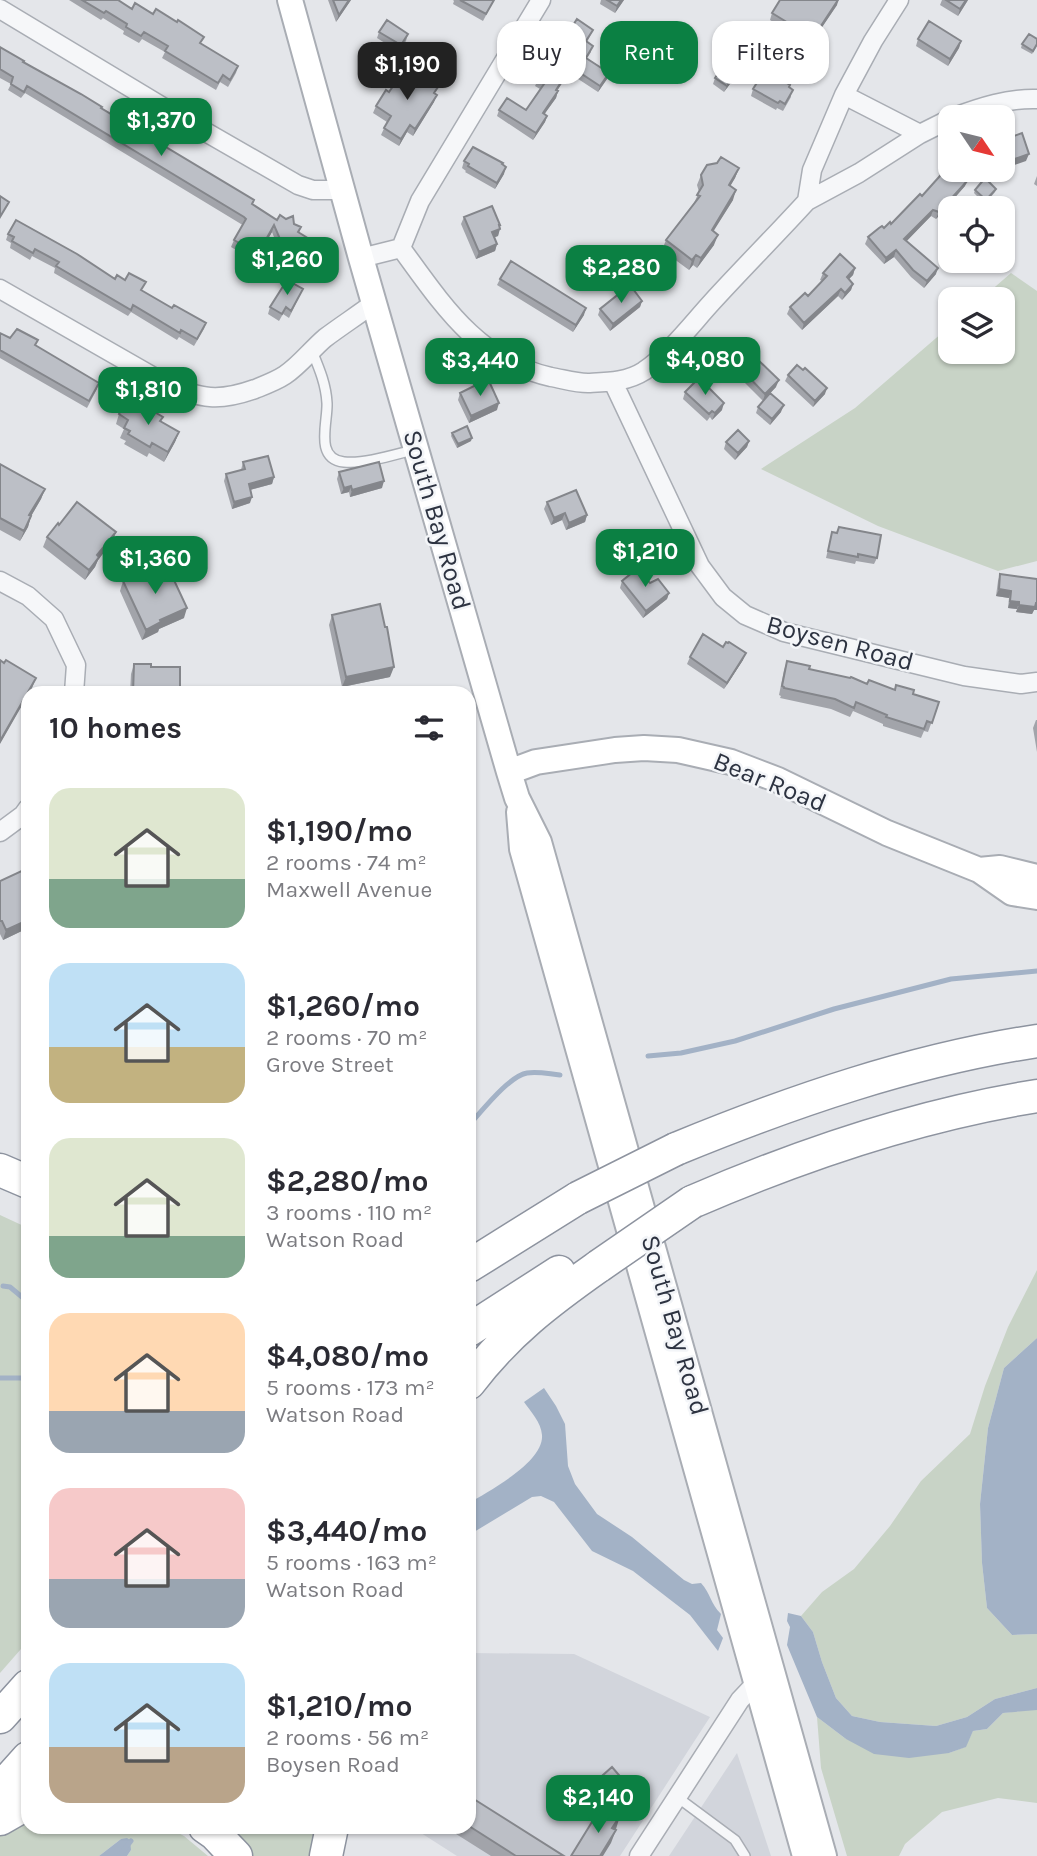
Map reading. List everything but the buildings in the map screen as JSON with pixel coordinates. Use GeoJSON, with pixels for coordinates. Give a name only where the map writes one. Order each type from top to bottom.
{"type":"FeatureCollection","features":[{"type":"Feature","properties":{"kind":"highway"},"geometry":{"type":"LineString","coordinates":[[476,1262],[578,1198],[676,1149],[781,1108],[872,1078],[1037,1041]]}},
{"type":"Feature","properties":{"kind":"highway"},"geometry":{"type":"LineString","coordinates":[[476,1324],[540,1283],[597,1259],[692,1202],[802,1157],[859,1138],[974,1108],[1037,1096]]}},
{"type":"Feature","properties":{"kind":"highway"},"geometry":{"type":"LineString","coordinates":[[0,1170],[21,1179]]}},
{"type":"Feature","properties":{"kind":"highway"},"geometry":{"type":"LineString","coordinates":[[476,1236],[578,1198]]}},
{"type":"Feature","properties":{"kind":"highway"},"geometry":{"type":"LineString","coordinates":[[476,1374],[492,1354],[527,1320],[597,1259]]}},
{"type":"Feature","properties":{"kind":"highway"},"geometry":{"type":"LineString","coordinates":[[0,1717],[21,1694]]}},
{"type":"Feature","properties":{"kind":"highway"},"geometry":{"type":"LineString","coordinates":[[0,1789],[21,1766]]}},
{"type":"Feature","properties":{"kind":"highway"},"geometry":{"type":"LineString","coordinates":[[0,1819],[21,1807]]}},
{"type":"Feature","properties":{"kind":"highway"},"geometry":{"type":"LineString","coordinates":[[215,1834],[236,1856]]}},
{"type":"Feature","properties":{"kind":"highway"},"geometry":{"type":"LineString","coordinates":[[326,1856],[331,1834]]}},
{"type":"Feature","properties":{"kind":"street","name":"South Bay Road"},"geometry":{"type":"LineString","coordinates":[[290,0],[361,258],[517,798],[522,849],[765,1679],[824,1856]]}},
{"type":"Feature","properties":{"kind":"street"},"geometry":{"type":"LineString","coordinates":[[401,248],[420,201],[541,0]]}},
{"type":"Feature","properties":{"kind":"street"},"geometry":{"type":"LineString","coordinates":[[807,201],[812,170],[844,95],[899,0]]}},
{"type":"Feature","properties":{"kind":"street"},"geometry":{"type":"LineString","coordinates":[[0,9],[298,185],[313,190],[343,190]]}},
{"type":"Feature","properties":{"kind":"street"},"geometry":{"type":"LineString","coordinates":[[844,95],[920,134]]}},
{"type":"Feature","properties":{"kind":"street"},"geometry":{"type":"LineString","coordinates":[[990,105],[1020,98],[1037,99]]}},
{"type":"Feature","properties":{"kind":"street"},"geometry":{"type":"LineString","coordinates":[[401,248],[444,306],[470,335],[496,355],[538,374],[578,383],[613,382],[631,378],[646,370],[674,344],[807,201],[938,125]]}},
{"type":"Feature","properties":{"kind":"street"},"geometry":{"type":"LineString","coordinates":[[361,258],[401,248]]}},
{"type":"Feature","properties":{"kind":"street"},"geometry":{"type":"LineString","coordinates":[[0,289],[166,384],[186,393],[220,398],[233,397],[284,376],[325,339],[374,303]]}},
{"type":"Feature","properties":{"kind":"street","name":"Boysen Road"},"geometry":{"type":"LineString","coordinates":[[613,382],[700,566],[723,597],[745,615],[784,632],[951,673],[1021,684],[1037,682]]}},
{"type":"Feature","properties":{"kind":"street"},"geometry":{"type":"LineString","coordinates":[[0,581],[28,596],[54,619],[76,665],[74,686]]}},
{"type":"Feature","properties":{"kind":"street","name":"Bear Road"},"geometry":{"type":"LineString","coordinates":[[509,772],[536,762],[644,748],[678,750],[731,762],[778,780],[887,833],[979,870],[1012,893],[1037,897]]}},
{"type":"Feature","properties":{"kind":"street"},"geometry":{"type":"LineString","coordinates":[[0,832],[21,817]]}},
{"type":"Feature","properties":{"kind":"street","name":"Bear Road"},"geometry":{"type":"LineString","coordinates":[[979,870],[1000,868],[1037,877]]}},
{"type":"Feature","properties":{"kind":"street","name":"South Bay Road"},"geometry":{"type":"LineString","coordinates":[[765,1679],[805,1856]]}},
{"type":"Feature","properties":{"kind":"street"},"geometry":{"type":"LineString","coordinates":[[639,1856],[740,1700],[765,1679]]}},
{"type":"Feature","properties":{"kind":"lane"},"geometry":{"type":"LineString","coordinates":[[312,351],[323,377],[327,403],[325,448],[330,455],[345,462],[417,450]]}},
{"type":"Feature","properties":{"kind":"lane"},"geometry":{"type":"LineString","coordinates":[[677,1797],[735,1840],[745,1856]]}},
{"type":"Feature","properties":{"kind":"shaded area"},"geometry":{"type":"Polygon","coordinates":[[[1011,273],[1037,291],[1037,561],[998,571],[878,526],[761,469],[855,408],[938,336],[938,364],[1015,364],[1015,287],[995,287],[1011,273]]]}},
{"type":"Feature","properties":{"kind":"shaded area"},"geometry":{"type":"Polygon","coordinates":[[[0,1215],[21,1225],[21,1649],[0,1673],[0,1215]]]}},
{"type":"Feature","properties":{"kind":"shaded area"},"geometry":{"type":"Polygon","coordinates":[[[1037,1270],[1037,1338],[1004,1368],[988,1428],[980,1504],[987,1608],[1012,1635],[1037,1634],[1037,1688],[995,1699],[967,1717],[936,1726],[880,1722],[852,1716],[836,1698],[813,1632],[801,1616],[822,1592],[854,1569],[890,1526],[921,1481],[970,1434],[1008,1327],[1037,1270]]]}},
{"type":"Feature","properties":{"kind":"shaded area"},"geometry":{"type":"Polygon","coordinates":[[[476,1653],[574,1654],[710,1717],[620,1856],[457,1856],[423,1834],[476,1834],[476,1653]]]}},
{"type":"Feature","properties":{"kind":"shaded area"},"geometry":{"type":"Polygon","coordinates":[[[1035,1709],[1037,1803],[998,1798],[942,1812],[905,1844],[899,1856],[847,1856],[821,1768],[817,1717],[846,1739],[949,1753],[965,1747],[973,1731],[987,1729],[1003,1713],[1035,1709]]]}},
{"type":"Feature","properties":{"kind":"shaded area"},"geometry":{"type":"Polygon","coordinates":[[[737,1753],[771,1856],[669,1856],[737,1753]]]}},
{"type":"Feature","properties":{"kind":"shaded area"},"geometry":{"type":"Polygon","coordinates":[[[21,1822],[21,1834],[180,1834],[208,1856],[127,1856],[131,1850],[121,1839],[99,1856],[0,1856],[0,1832],[21,1822]]]}},
{"type":"Feature","properties":{"kind":"shaded area"},"geometry":{"type":"Polygon","coordinates":[[[226,1834],[315,1834],[310,1856],[245,1856],[226,1834]]]}},
{"type":"Feature","properties":{"kind":"water"},"geometry":{"type":"Polygon","coordinates":[[[1037,1338],[1037,1634],[1012,1635],[987,1608],[980,1504],[988,1428],[1004,1368],[1037,1338]]]}},
{"type":"Feature","properties":{"kind":"water"},"geometry":{"type":"Polygon","coordinates":[[[544,1388],[556,1406],[565,1424],[568,1466],[575,1484],[597,1514],[632,1537],[684,1580],[692,1584],[701,1583],[721,1614],[717,1630],[723,1638],[718,1651],[690,1615],[633,1571],[592,1551],[554,1502],[541,1496],[532,1497],[476,1531],[476,1499],[514,1475],[540,1445],[540,1426],[524,1402],[544,1388]]]}},
{"type":"Feature","properties":{"kind":"water"},"geometry":{"type":"Polygon","coordinates":[[[788,1613],[801,1616],[813,1632],[836,1698],[852,1716],[880,1722],[936,1726],[967,1717],[995,1699],[1037,1688],[1037,1710],[1003,1713],[987,1729],[973,1731],[966,1747],[949,1753],[909,1758],[874,1754],[846,1739],[817,1717],[787,1645],[790,1627],[787,1621],[788,1613]]]}},
{"type":"Feature","properties":{"kind":"water"},"geometry":{"type":"Polygon","coordinates":[[[121,1839],[130,1840],[131,1850],[127,1856],[99,1856],[121,1839]]]}},
{"type":"Feature","properties":{"kind":"waterway"},"geometry":{"type":"LineString","coordinates":[[648,1056],[681,1053],[735,1041],[834,1009],[951,979],[1037,971]]}},
{"type":"Feature","properties":{"kind":"waterway"},"geometry":{"type":"LineString","coordinates":[[476,1117],[512,1080],[535,1072],[560,1075]]}},
{"type":"Feature","properties":{"kind":"waterway"},"geometry":{"type":"LineString","coordinates":[[3,1286],[10,1287],[21,1296]]}},
{"type":"Feature","properties":{"kind":"waterway"},"geometry":{"type":"LineString","coordinates":[[0,1378],[21,1378]]}},
{"type":"Feature","properties":{"kind":"waterway"},"geometry":{"type":"LineString","coordinates":[[119,1856],[131,1841]]}}]}
